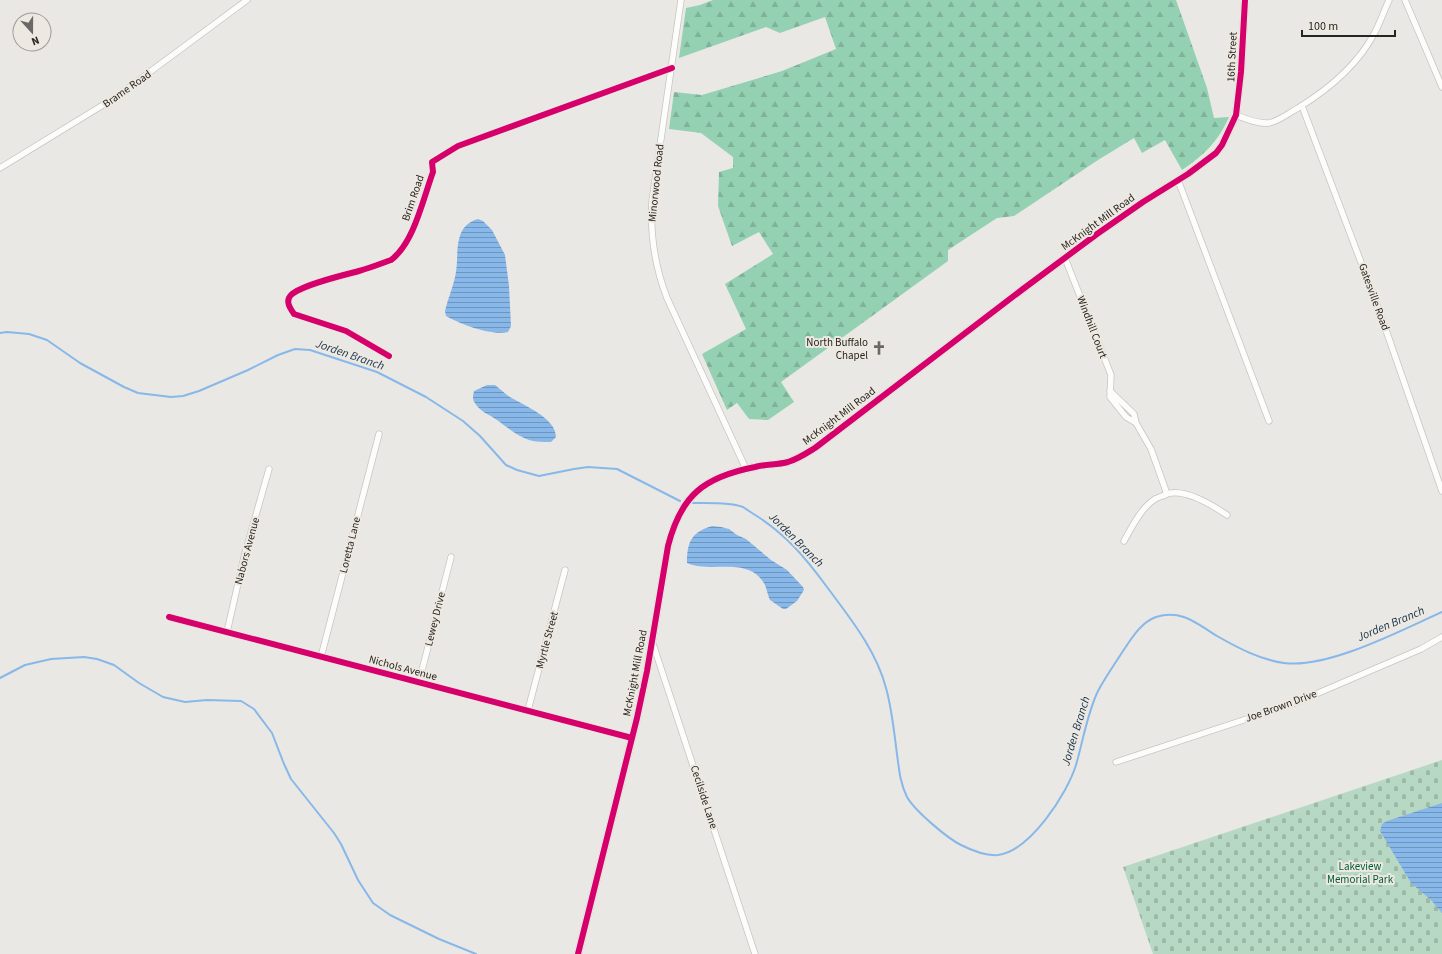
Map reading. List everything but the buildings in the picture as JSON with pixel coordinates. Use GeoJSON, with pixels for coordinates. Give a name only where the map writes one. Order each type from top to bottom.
{"type":"FeatureCollection","features":[{"type":"Feature","properties":{"kind":"street","name":"Brame Road"},"geometry":{"type":"LineString","coordinates":[[0,168],[116,97],[247,0]]}},
{"type":"Feature","properties":{"kind":"street","name":"Minorwood Road"},"geometry":{"type":"LineString","coordinates":[[681,0],[652,201],[651,231],[655,260],[667,298],[746,469]]}},
{"type":"Feature","properties":{"kind":"street","name":"16th Street"},"geometry":{"type":"LineString","coordinates":[[1236,116],[1241,72],[1245,0]]}},
{"type":"Feature","properties":{"kind":"street"},"geometry":{"type":"LineString","coordinates":[[1236,116],[1262,123],[1269,123],[1302,106],[1328,88],[1351,67],[1365,49],[1374,34],[1389,0]]}},
{"type":"Feature","properties":{"kind":"street"},"geometry":{"type":"LineString","coordinates":[[1405,0],[1442,87]]}},
{"type":"Feature","properties":{"kind":"street","name":"Brim Road"},"geometry":{"type":"LineString","coordinates":[[389,356],[346,331],[294,314],[288,301],[291,295],[298,290],[391,260],[399,254],[410,238],[433,172],[432,162],[458,146],[672,68]]}},
{"type":"Feature","properties":{"kind":"street","name":"Gatesville Road"},"geometry":{"type":"LineString","coordinates":[[1302,106],[1379,310],[1442,491]]}},
{"type":"Feature","properties":{"kind":"street","name":"McKnight Mill Road"},"geometry":{"type":"LineString","coordinates":[[578,954],[646,677],[668,546],[680,514],[691,497],[706,484],[725,474],[788,462],[815,448],[1065,258],[1132,210],[1204,163],[1216,153],[1222,145],[1236,116]]}},
{"type":"Feature","properties":{"kind":"street"},"geometry":{"type":"LineString","coordinates":[[1178,180],[1269,421]]}},
{"type":"Feature","properties":{"kind":"street","name":"Windhill Court"},"geometry":{"type":"LineString","coordinates":[[1065,258],[1111,375],[1110,394],[1134,414],[1136,423],[1151,448],[1167,494]]}},
{"type":"Feature","properties":{"kind":"street","name":"Loretta Lane"},"geometry":{"type":"LineString","coordinates":[[321,657],[379,434]]}},
{"type":"Feature","properties":{"kind":"street","name":"Nabors Avenue"},"geometry":{"type":"LineString","coordinates":[[227,632],[244,557],[269,470]]}},
{"type":"Feature","properties":{"kind":"street"},"geometry":{"type":"LineString","coordinates":[[1124,541],[1134,523],[1154,500],[1167,494],[1171,493],[1193,496],[1212,504],[1227,515]]}},
{"type":"Feature","properties":{"kind":"street","name":"Lewey Drive"},"geometry":{"type":"LineString","coordinates":[[419,682],[451,557]]}},
{"type":"Feature","properties":{"kind":"street","name":"Myrtle Street"},"geometry":{"type":"LineString","coordinates":[[528,710],[565,570]]}},
{"type":"Feature","properties":{"kind":"street","name":"Nichols Avenue"},"geometry":{"type":"LineString","coordinates":[[169,617],[632,738]]}},
{"type":"Feature","properties":{"kind":"street","name":"Joe Brown Drive"},"geometry":{"type":"LineString","coordinates":[[1116,762],[1295,703],[1412,653],[1442,637]]}},
{"type":"Feature","properties":{"kind":"street","name":"Cecilside Lane"},"geometry":{"type":"LineString","coordinates":[[652,640],[755,954]]}},
{"type":"Feature","properties":{"kind":"green space"},"geometry":{"type":"Polygon","coordinates":[[[713,0],[1176,0],[1207,88],[1214,118],[1229,117],[1220,134],[1210,147],[1182,170],[1165,140],[1142,153],[1134,138],[1014,216],[997,218],[948,250],[948,261],[781,382],[794,402],[768,420],[749,419],[737,403],[727,410],[702,354],[746,329],[725,284],[773,254],[759,232],[732,246],[718,206],[719,172],[733,168],[733,157],[701,133],[669,129],[674,92],[702,95],[782,71],[836,49],[825,17],[780,33],[766,27],[679,58],[686,8],[713,0]]]}},
{"type":"Feature","properties":{"kind":"green space","name":"Lakeview Memorial Park"},"geometry":{"type":"Polygon","coordinates":[[[1442,760],[1442,954],[1153,954],[1123,867],[1442,760]]]}},
{"type":"Feature","properties":{"kind":"water"},"geometry":{"type":"Polygon","coordinates":[[[478,219],[483,221],[492,230],[505,255],[509,286],[511,326],[508,332],[501,333],[485,331],[467,326],[446,316],[445,311],[456,272],[461,234],[464,227],[470,222],[478,219]]]}},
{"type":"Feature","properties":{"kind":"water"},"geometry":{"type":"Polygon","coordinates":[[[487,385],[495,385],[507,395],[537,412],[550,423],[555,430],[556,437],[551,442],[537,442],[529,440],[516,434],[482,411],[474,402],[474,391],[487,385]]]}},
{"type":"Feature","properties":{"kind":"water"},"geometry":{"type":"Polygon","coordinates":[[[712,526],[729,529],[746,539],[771,560],[787,570],[804,590],[797,601],[786,609],[783,609],[770,600],[765,585],[758,576],[750,570],[729,567],[697,566],[687,563],[689,544],[692,539],[705,528],[712,526]]]}},
{"type":"Feature","properties":{"kind":"water"},"geometry":{"type":"Polygon","coordinates":[[[1442,803],[1442,913],[1431,900],[1411,883],[1380,831],[1382,824],[1387,821],[1442,803]]]}},
{"type":"Feature","properties":{"kind":"waterway","name":"Jorden Branch"},"geometry":{"type":"LineString","coordinates":[[0,333],[7,332],[29,334],[47,340],[80,363],[124,387],[138,393],[171,397],[183,396],[199,391],[248,370],[278,355],[295,349],[310,350],[377,372],[426,397],[463,421],[480,436],[506,465],[517,470],[539,476],[588,467],[617,469],[680,501]]}},
{"type":"Feature","properties":{"kind":"waterway","name":"Jorden Branch"},"geometry":{"type":"LineString","coordinates":[[693,503],[738,505],[743,507],[775,529],[794,546],[819,576],[853,623],[869,648],[882,674],[893,721],[900,776],[907,797],[932,824],[955,842],[989,855],[998,855],[1010,851],[1022,843],[1046,819],[1056,805],[1065,791],[1076,765],[1088,718],[1098,691],[1131,639],[1138,630],[1151,619],[1165,615],[1181,616],[1250,653],[1284,663],[1302,663],[1322,660],[1343,654],[1386,638],[1442,612]]}},
{"type":"Feature","properties":{"kind":"waterway"},"geometry":{"type":"LineString","coordinates":[[0,678],[25,665],[51,659],[84,657],[97,659],[114,665],[139,683],[163,697],[185,702],[207,700],[241,701],[254,709],[272,733],[291,779],[334,833],[341,844],[358,880],[373,903],[390,915],[439,939],[476,954]]}},
{"type":"Feature","properties":{"kind":"cycle path"},"geometry":{"type":"LineString","coordinates":[[578,954],[637,718],[647,671],[668,546],[673,528],[688,501],[697,491],[708,483],[722,476],[759,466],[788,462],[799,458],[815,448],[1097,234],[1143,202],[1188,174],[1216,153],[1222,145],[1236,115],[1241,72],[1245,0]]}},
{"type":"Feature","properties":{"kind":"cycle path"},"geometry":{"type":"LineString","coordinates":[[389,356],[346,331],[294,314],[288,302],[289,297],[296,291],[313,284],[363,270],[391,260],[406,243],[412,232],[433,172],[432,162],[458,146],[672,68]]}},
{"type":"Feature","properties":{"kind":"cycle path"},"geometry":{"type":"LineString","coordinates":[[169,617],[632,738]]}},
{"type":"Feature","properties":{"kind":"place","name":"North Buffalo Chapel"},"geometry":{"type":"Point","coordinates":[879,348]}}]}
